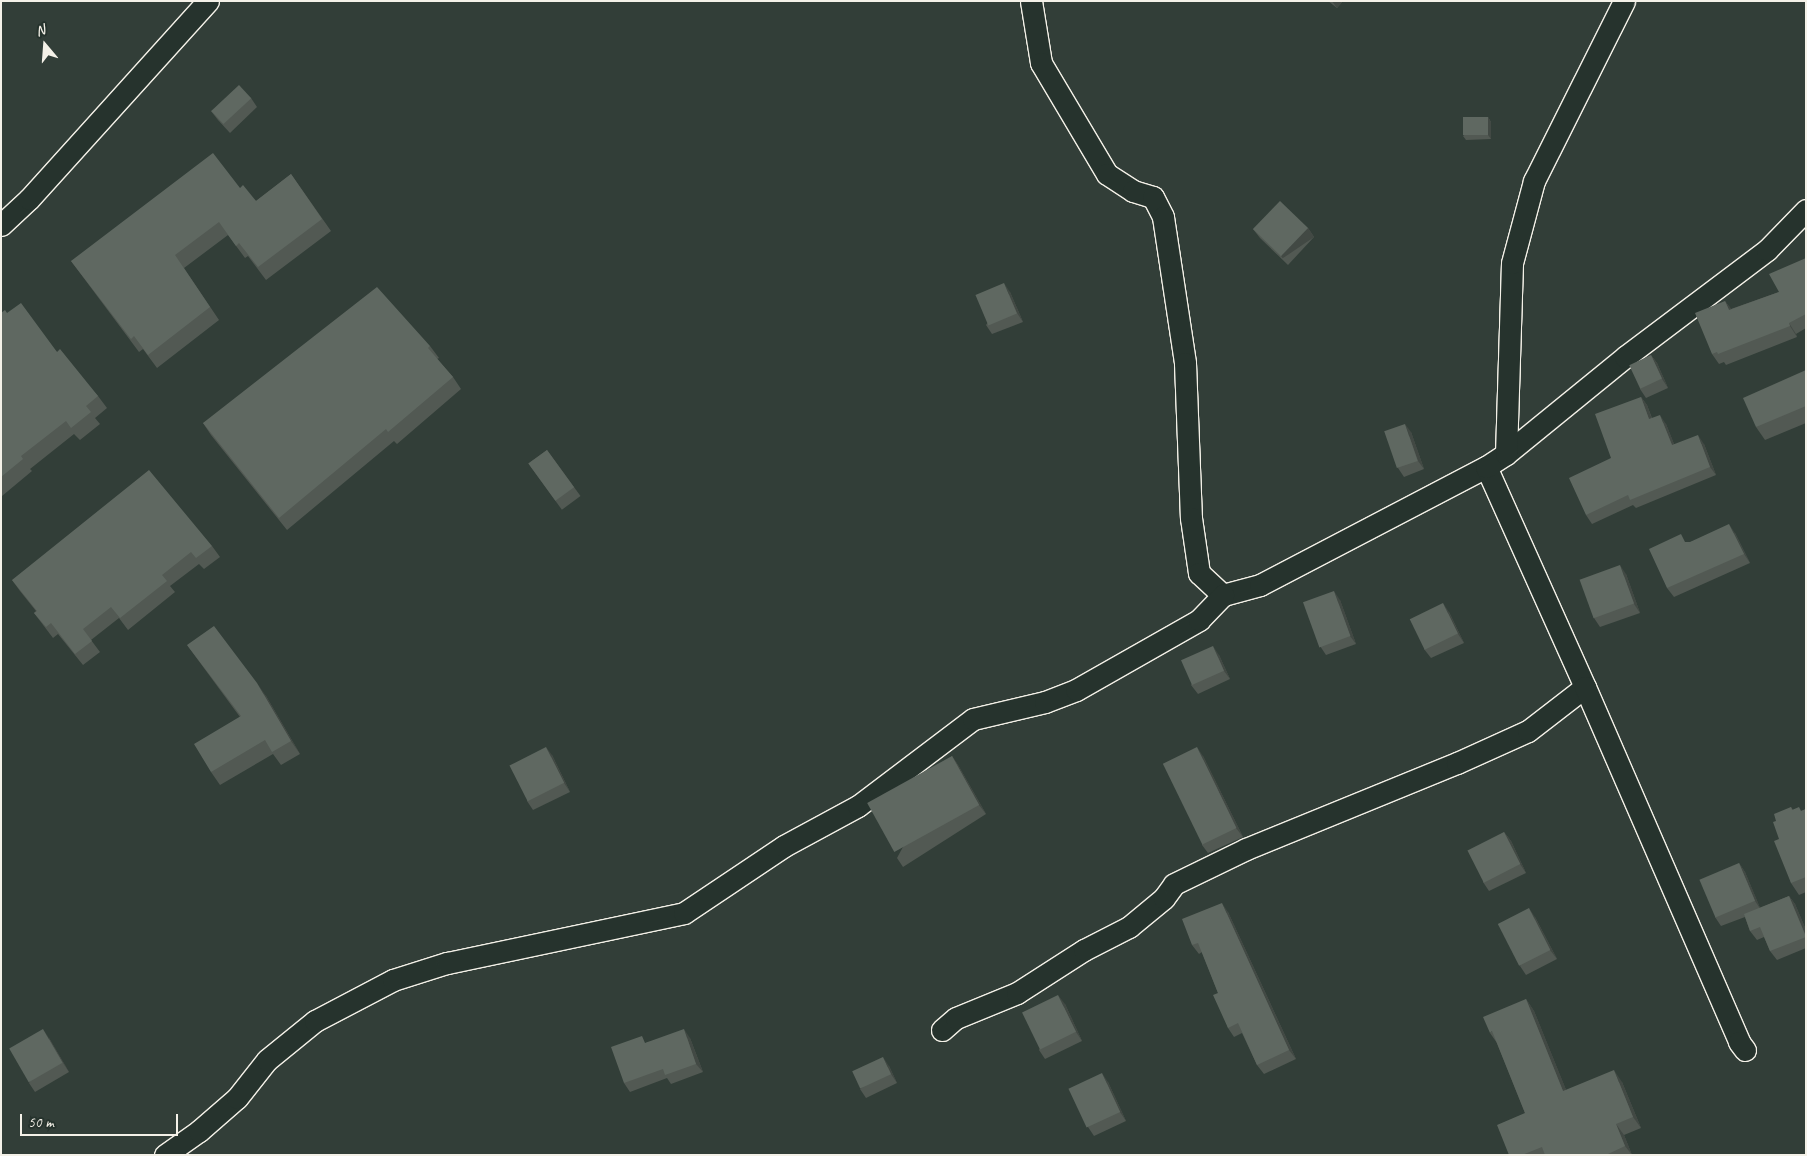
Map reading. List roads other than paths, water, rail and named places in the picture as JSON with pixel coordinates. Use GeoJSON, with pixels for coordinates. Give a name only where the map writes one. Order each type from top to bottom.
{"type":"FeatureCollection","features":[{"type":"Feature","properties":{"kind":"street"},"geometry":{"type":"LineString","coordinates":[[1,224],[29,199],[208,1]]}},
{"type":"Feature","properties":{"kind":"street"},"geometry":{"type":"LineString","coordinates":[[1031,1],[1041,63],[1108,174],[1133,192],[1153,197],[1164,217],[1185,362],[1191,518],[1199,573],[1223,595]]}},
{"type":"Feature","properties":{"kind":"street"},"geometry":{"type":"LineString","coordinates":[[1506,454],[1512,263],[1534,181],[1624,1]]}},
{"type":"Feature","properties":{"kind":"street"},"geometry":{"type":"LineString","coordinates":[[165,1155],[199,1131],[237,1098],[267,1060],[316,1021],[393,980],[447,963],[684,913],[784,846],[858,806],[973,719],[1045,702],[1076,690],[1199,620],[1223,595],[1260,585],[1486,467],[1506,454],[1625,357],[1767,250],[1806,210]]}},
{"type":"Feature","properties":{"kind":"street"},"geometry":{"type":"LineString","coordinates":[[1486,467],[1585,687],[1739,1042],[1745,1050]]}},
{"type":"Feature","properties":{"kind":"street"},"geometry":{"type":"LineString","coordinates":[[942,1030],[956,1018],[1017,994],[1084,950],[1129,927],[1164,898],[1174,884],[1246,849],[1457,763],[1528,731],[1585,687]]}}]}
